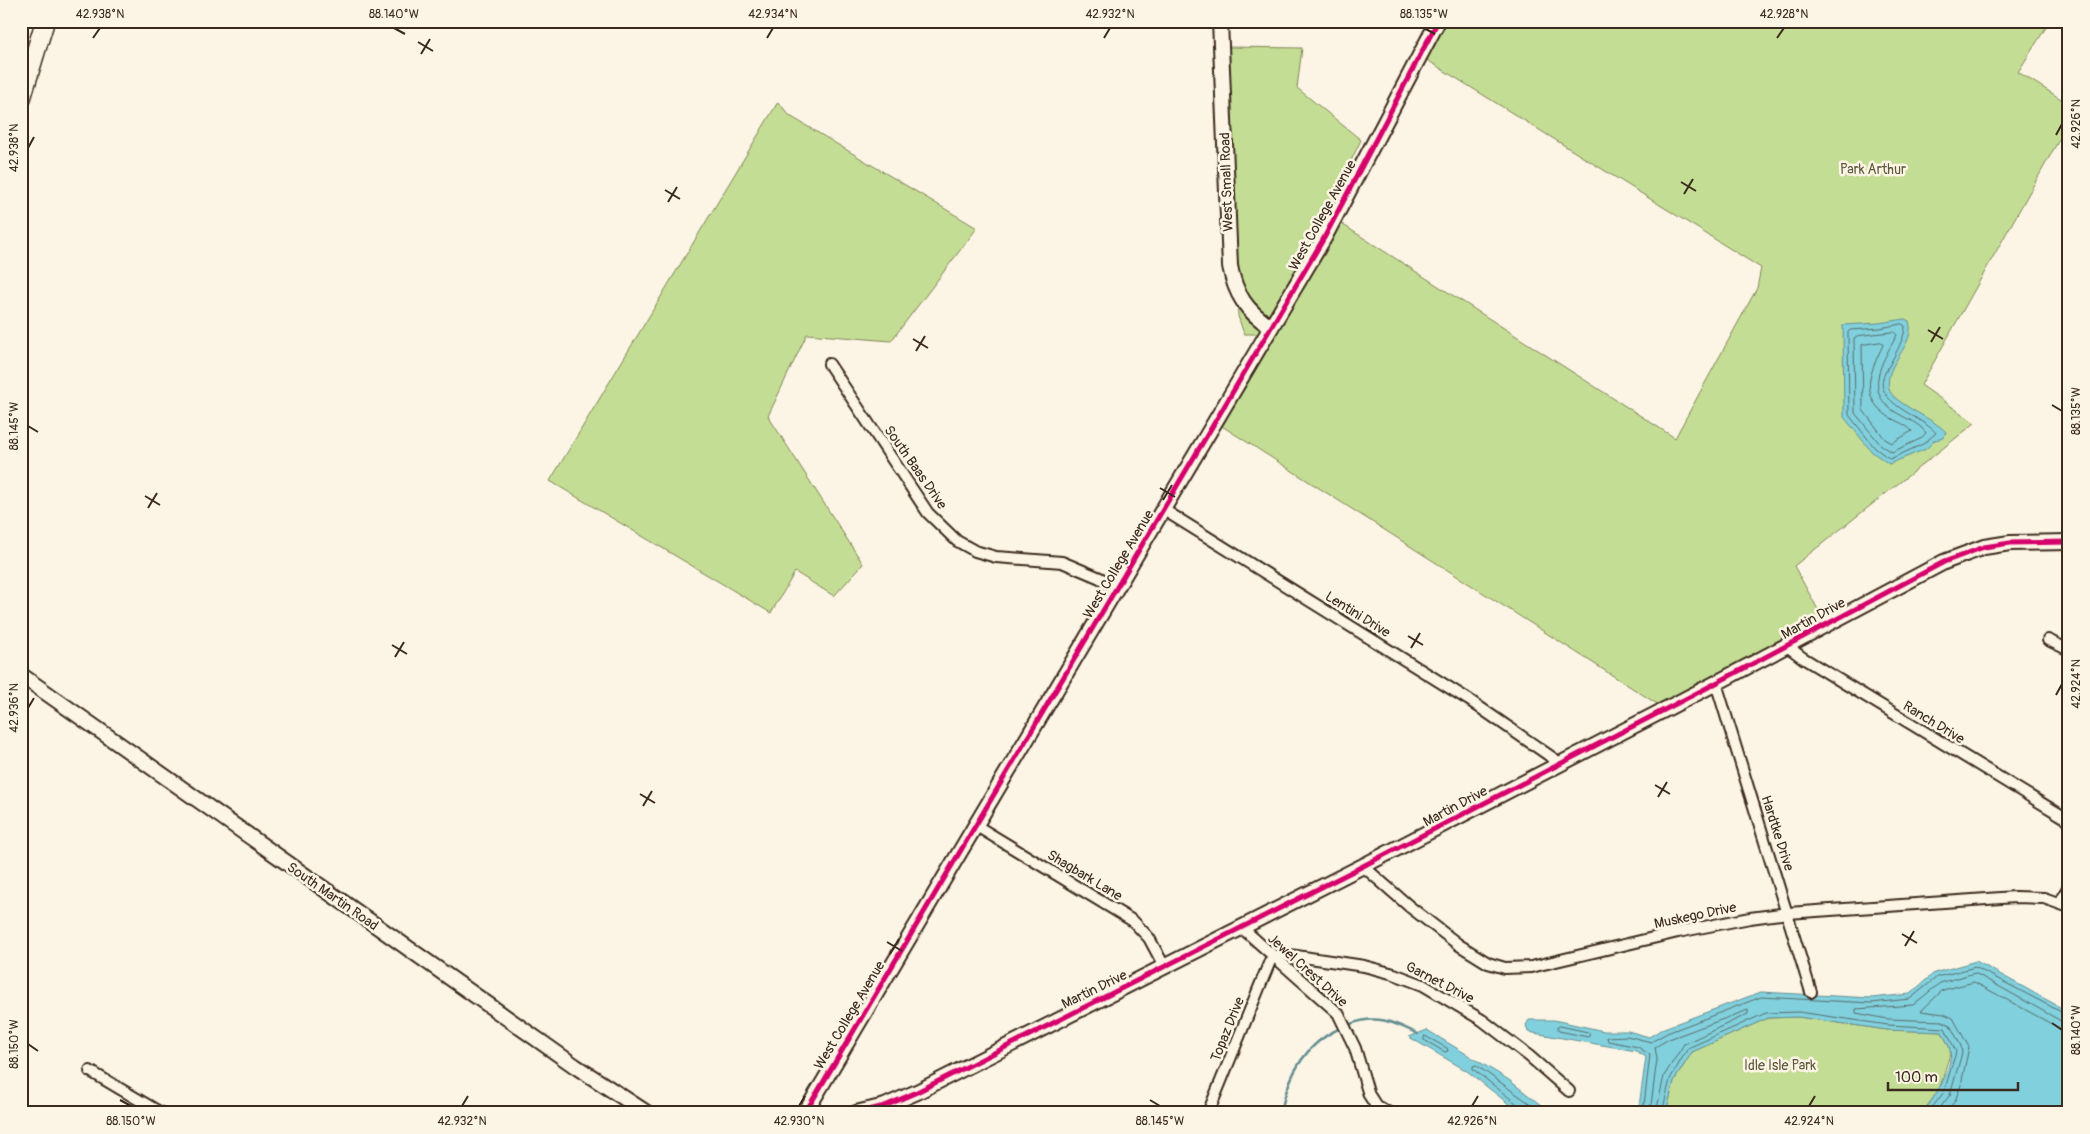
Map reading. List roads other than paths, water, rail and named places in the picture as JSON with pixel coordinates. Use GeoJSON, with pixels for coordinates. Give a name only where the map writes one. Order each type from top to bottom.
{"type":"FeatureCollection","features":[{"type":"Feature","properties":{"kind":"highway"},"geometry":{"type":"LineString","coordinates":[[21,100],[45,21]]}},
{"type":"Feature","properties":{"kind":"street","name":"West Small Road"},"geometry":{"type":"LineString","coordinates":[[1220,21],[1230,266],[1235,288],[1245,306],[1252,314],[1271,327]]}},
{"type":"Feature","properties":{"kind":"street","name":"West College Avenue"},"geometry":{"type":"LineString","coordinates":[[808,1112],[975,825],[1164,510],[1344,202],[1398,94],[1438,21]]}},
{"type":"Feature","properties":{"kind":"street","name":"South Baas Drive"},"geometry":{"type":"LineString","coordinates":[[829,364],[923,506],[957,541],[975,551],[996,557],[1062,562],[1093,575],[1116,588]]}},
{"type":"Feature","properties":{"kind":"street","name":"Lentini Drive"},"geometry":{"type":"LineString","coordinates":[[1164,510],[1469,700],[1560,763]]}},
{"type":"Feature","properties":{"kind":"street","name":"Martin Drive"},"geometry":{"type":"LineString","coordinates":[[856,1113],[887,1109],[916,1092],[1363,866],[1787,646],[1867,601],[1965,553],[2010,543],[2069,542]]}},
{"type":"Feature","properties":{"kind":"street"},"geometry":{"type":"LineString","coordinates":[[2048,640],[2069,650]]}},
{"type":"Feature","properties":{"kind":"street","name":"Ranch Drive"},"geometry":{"type":"LineString","coordinates":[[1787,646],[1803,658],[2069,820]]}},
{"type":"Feature","properties":{"kind":"street","name":"South Martin Road"},"geometry":{"type":"LineString","coordinates":[[21,676],[575,1066],[647,1113]]}},
{"type":"Feature","properties":{"kind":"street","name":"Hardtke Drive"},"geometry":{"type":"LineString","coordinates":[[1716,683],[1811,992]]}},
{"type":"Feature","properties":{"kind":"street","name":"Shagbark Lane"},"geometry":{"type":"LineString","coordinates":[[975,825],[1133,921],[1149,938],[1164,966]]}},
{"type":"Feature","properties":{"kind":"street","name":"Muskego Drive"},"geometry":{"type":"LineString","coordinates":[[1363,866],[1410,908],[1459,945],[1488,963],[1506,968],[1531,967],[1694,928],[1788,913],[2008,897],[2034,897],[2064,905]]}},
{"type":"Feature","properties":{"kind":"street"},"geometry":{"type":"LineString","coordinates":[[2064,905],[2069,886]]}},
{"type":"Feature","properties":{"kind":"street","name":"Jewel Crest Drive"},"geometry":{"type":"LineString","coordinates":[[1242,928],[1338,1013],[1348,1032],[1363,1081],[1376,1109],[1389,1113]]}},
{"type":"Feature","properties":{"kind":"street","name":"Garnet Drive"},"geometry":{"type":"LineString","coordinates":[[1274,957],[1291,953],[1364,966],[1410,979],[1482,1020],[1536,1062],[1568,1091]]}},
{"type":"Feature","properties":{"kind":"street","name":"Topaz Drive"},"geometry":{"type":"LineString","coordinates":[[1208,1113],[1270,961],[1274,957]]}},
{"type":"Feature","properties":{"kind":"street"},"geometry":{"type":"LineString","coordinates":[[90,1071],[161,1113]]}},
{"type":"Feature","properties":{"kind":"water"},"geometry":{"type":"Polygon","coordinates":[[[1905,319],[1909,321],[1910,330],[1905,346],[1891,371],[1888,380],[1889,389],[1898,400],[1946,432],[1943,438],[1935,440],[1926,449],[1889,464],[1872,452],[1844,417],[1843,325],[1905,319]]]}},
{"type":"Feature","properties":{"kind":"water"},"geometry":{"type":"Polygon","coordinates":[[[1976,961],[2069,1012],[2069,1113],[1922,1113],[1937,1092],[1949,1065],[1950,1050],[1942,1032],[1887,1030],[1798,1017],[1768,1018],[1692,1052],[1674,1081],[1666,1113],[1638,1113],[1646,1057],[1636,1051],[1528,1032],[1526,1025],[1529,1020],[1554,1020],[1604,1031],[1628,1031],[1649,1037],[1664,1028],[1761,992],[1871,998],[1910,994],[1934,973],[1976,961]]]}},
{"type":"Feature","properties":{"kind":"water"},"geometry":{"type":"Polygon","coordinates":[[[1427,1030],[1509,1080],[1551,1113],[1520,1113],[1467,1071],[1409,1037],[1427,1030]]]}},
{"type":"Feature","properties":{"kind":"waterway"},"geometry":{"type":"LineString","coordinates":[[1348,1025],[1358,1021],[1384,1020],[1418,1034]]}},
{"type":"Feature","properties":{"kind":"waterway"},"geometry":{"type":"LineString","coordinates":[[1281,1113],[1288,1086],[1301,1061],[1319,1041],[1343,1027]]}},
{"type":"Feature","properties":{"kind":"park label","name":"Park Arthur"},"geometry":{"type":"Point","coordinates":[1873,169]}},
{"type":"Feature","properties":{"kind":"park label","name":"Idle Isle Park"},"geometry":{"type":"Point","coordinates":[1780,1065]}}]}
